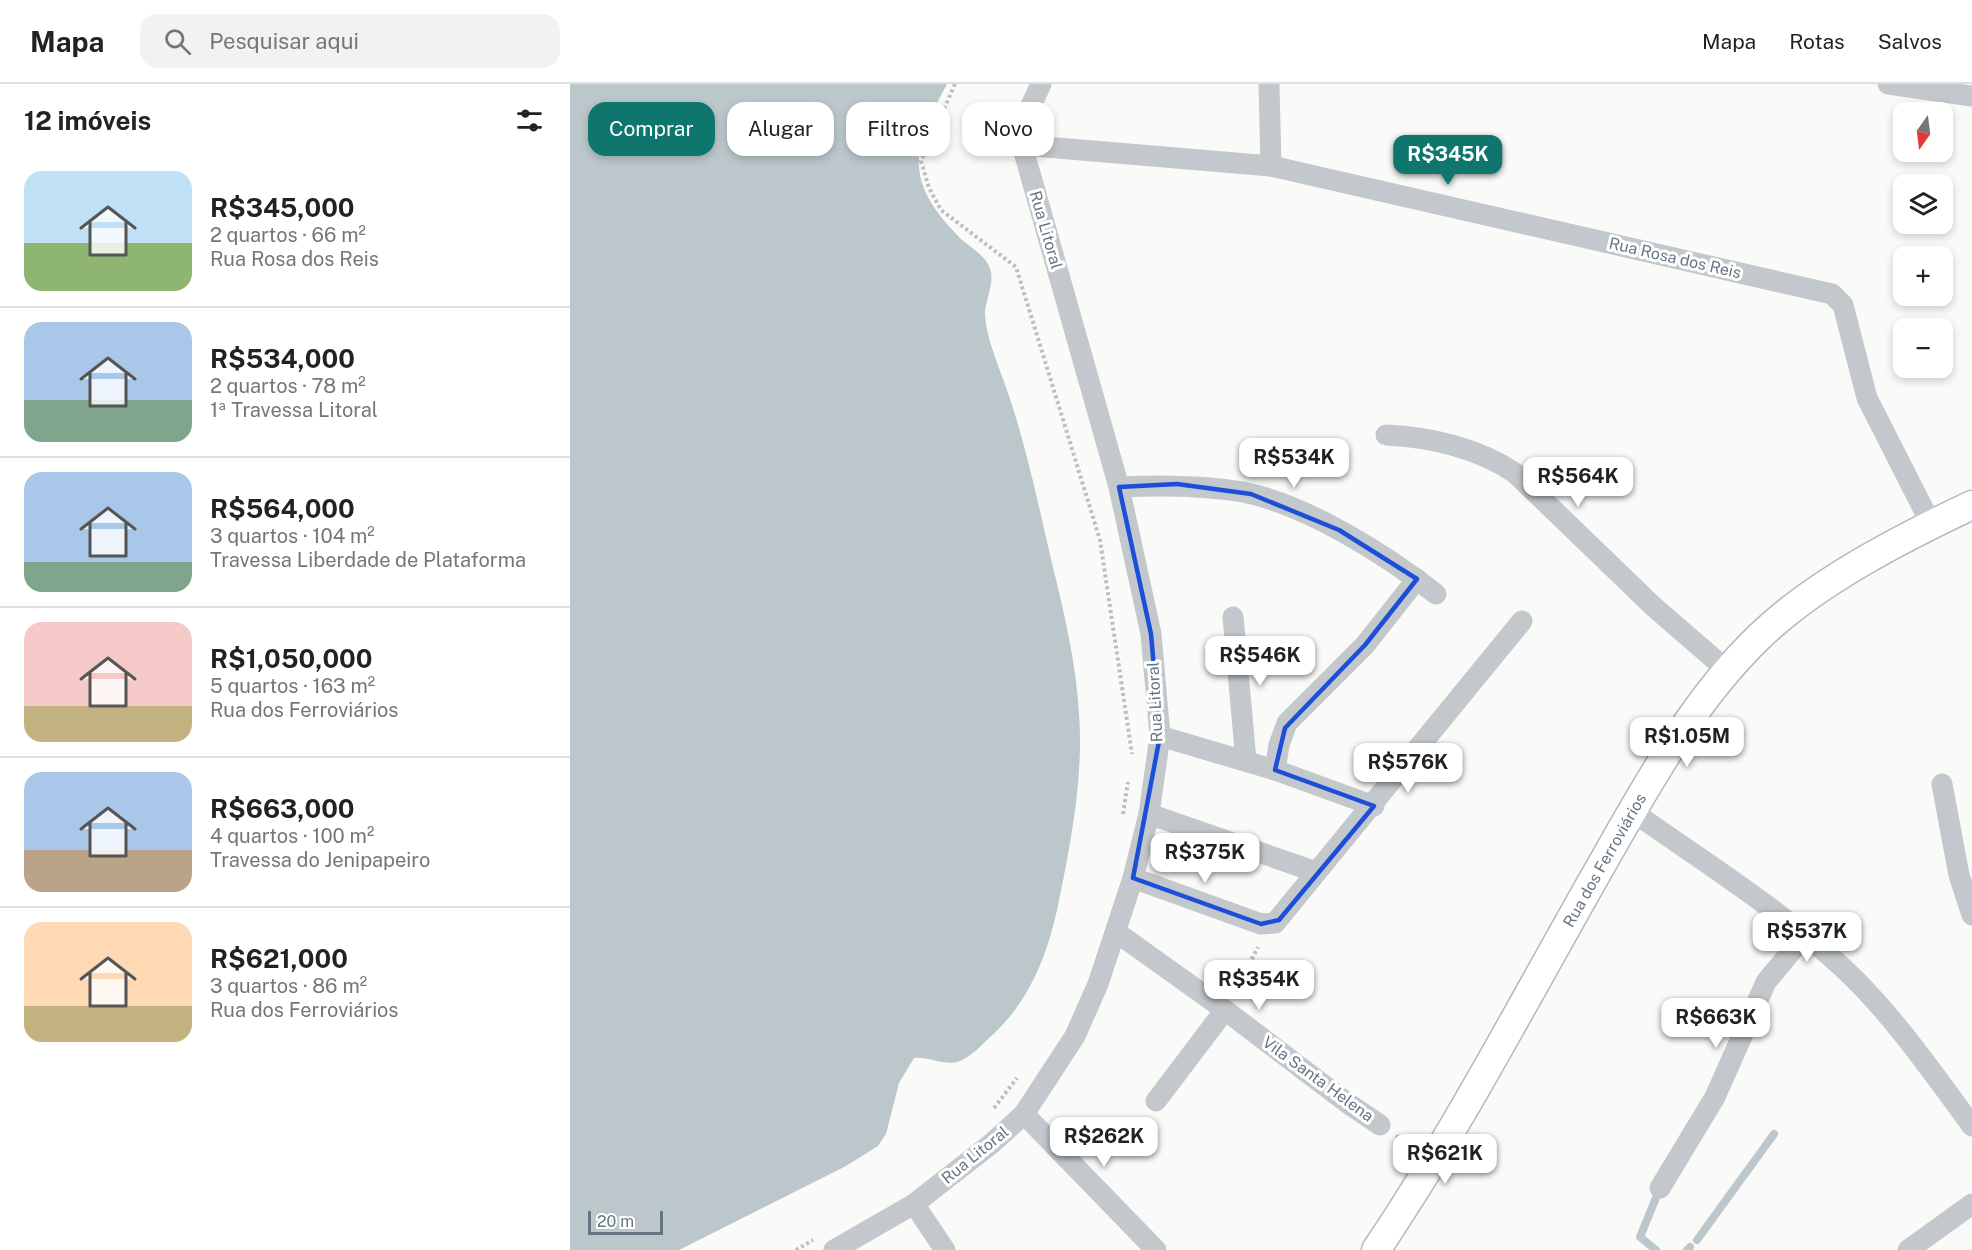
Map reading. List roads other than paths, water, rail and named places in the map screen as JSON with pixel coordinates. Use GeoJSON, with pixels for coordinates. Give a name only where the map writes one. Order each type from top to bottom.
{"type":"FeatureCollection","features":[{"type":"Feature","properties":{"kind":"main road","name":"Rua dos Ferroviários"},"geometry":{"type":"LineString","coordinates":[[1376,1250],[1432,1162],[1632,811],[1679,737],[1728,671],[1761,635],[1799,604],[1857,565],[1972,504]]}},
{"type":"Feature","properties":{"kind":"street","name":"Rua Litoral"},"geometry":{"type":"LineString","coordinates":[[1033,102],[1041,84]]}},
{"type":"Feature","properties":{"kind":"street"},"geometry":{"type":"LineString","coordinates":[[1269,84],[1270,166]]}},
{"type":"Feature","properties":{"kind":"street"},"geometry":{"type":"LineString","coordinates":[[1888,84],[1972,96]]}},
{"type":"Feature","properties":{"kind":"street","name":"Rua Rosa dos Reis"},"geometry":{"type":"LineString","coordinates":[[1054,148],[1270,166],[1832,294],[1843,305],[1867,398],[1931,524]]}},
{"type":"Feature","properties":{"kind":"street","name":"Rua Litoral"},"geometry":{"type":"LineString","coordinates":[[826,1244],[914,1204],[991,1144],[1024,1114],[1075,1036],[1098,984],[1116,932],[1149,814],[1160,736],[1151,634],[1119,487],[1025,156]]}},
{"type":"Feature","properties":{"kind":"street"},"geometry":{"type":"LineString","coordinates":[[1386,435],[1428,438],[1495,461],[1515,473],[1646,599],[1728,671]]}},
{"type":"Feature","properties":{"kind":"street"},"geometry":{"type":"LineString","coordinates":[[1119,487],[1177,484],[1251,494],[1339,530],[1417,579],[1436,594]]}},
{"type":"Feature","properties":{"kind":"street"},"geometry":{"type":"LineString","coordinates":[[1275,770],[1279,745],[1287,723],[1365,645],[1417,579]]}},
{"type":"Feature","properties":{"kind":"street"},"geometry":{"type":"LineString","coordinates":[[1233,617],[1246,761]]}},
{"type":"Feature","properties":{"kind":"street"},"geometry":{"type":"LineString","coordinates":[[1132,878],[1269,926],[1279,920],[1316,872],[1374,806],[1522,621]]}},
{"type":"Feature","properties":{"kind":"street"},"geometry":{"type":"LineString","coordinates":[[1160,736],[1275,770],[1374,806]]}},
{"type":"Feature","properties":{"kind":"street"},"geometry":{"type":"LineString","coordinates":[[1942,783],[1959,875],[1972,915]]}},
{"type":"Feature","properties":{"kind":"street"},"geometry":{"type":"LineString","coordinates":[[1632,811],[1805,935],[1850,974],[1915,1050],[1972,1126]]}},
{"type":"Feature","properties":{"kind":"street"},"geometry":{"type":"LineString","coordinates":[[1149,814],[1316,872]]}},
{"type":"Feature","properties":{"kind":"street","name":"Vila Santa Helena"},"geometry":{"type":"LineString","coordinates":[[1116,932],[1380,1125]]}},
{"type":"Feature","properties":{"kind":"street"},"geometry":{"type":"LineString","coordinates":[[1660,1188],[1715,1096],[1766,982],[1805,935]]}},
{"type":"Feature","properties":{"kind":"street"},"geometry":{"type":"LineString","coordinates":[[1156,1101],[1225,1010]]}},
{"type":"Feature","properties":{"kind":"street"},"geometry":{"type":"LineString","coordinates":[[1024,1114],[1156,1250]]}},
{"type":"Feature","properties":{"kind":"street"},"geometry":{"type":"LineString","coordinates":[[914,1204],[945,1250]]}},
{"type":"Feature","properties":{"kind":"street"},"geometry":{"type":"LineString","coordinates":[[1908,1250],[1972,1204]]}},
{"type":"Feature","properties":{"kind":"waterway"},"geometry":{"type":"LineString","coordinates":[[1697,1240],[1774,1134]]}},
{"type":"Feature","properties":{"kind":"waterway"},"geometry":{"type":"LineString","coordinates":[[1656,1250],[1640,1237],[1660,1188]]}},
{"type":"Feature","properties":{"kind":"waterway"},"geometry":{"type":"LineString","coordinates":[[1687,1250],[1690,1247]]}}]}
